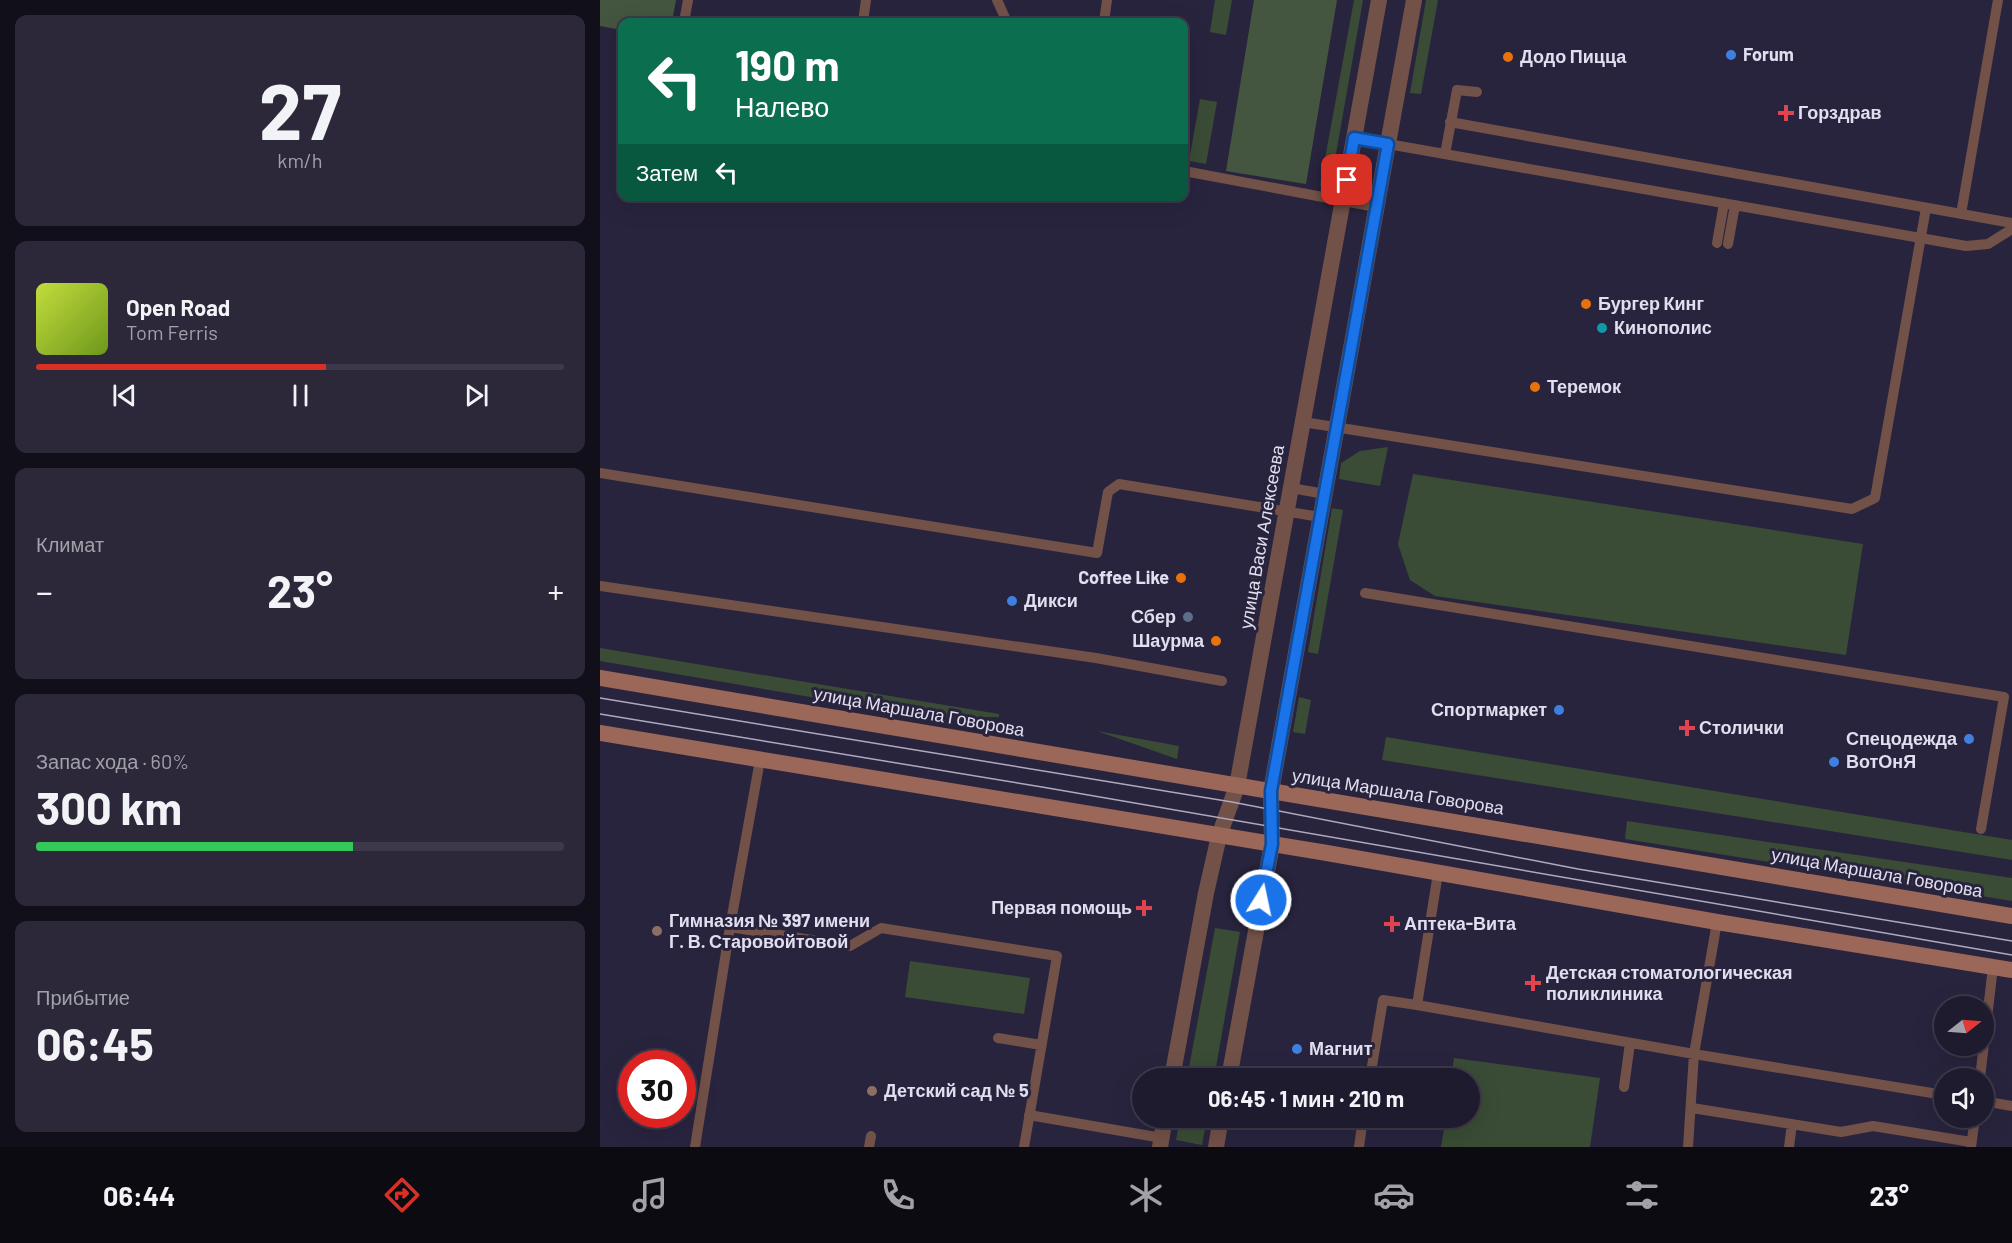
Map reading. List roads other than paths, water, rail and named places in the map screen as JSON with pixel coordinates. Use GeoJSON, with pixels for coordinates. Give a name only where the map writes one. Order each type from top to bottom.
{"type":"FeatureCollection","features":[{"type":"Feature","properties":{"kind":"main road","name":"улица Маршала Говорова"},"geometry":{"type":"LineString","coordinates":[[600,678],[2012,916]]}},
{"type":"Feature","properties":{"kind":"main road"},"geometry":{"type":"LineString","coordinates":[[600,733],[2012,970]]}},
{"type":"Feature","properties":{"kind":"street","name":"улица Васи Алексеева"},"geometry":{"type":"LineString","coordinates":[[1174,1068],[1206,893],[1219,836],[1237,786],[1379,0]]}},
{"type":"Feature","properties":{"kind":"street"},"geometry":{"type":"LineString","coordinates":[[1230,1068],[1272,844],[1271,791],[1414,0]]}},
{"type":"Feature","properties":{"kind":"street"},"geometry":{"type":"LineString","coordinates":[[1161,1143],[1163,1128]]}},
{"type":"Feature","properties":{"kind":"street"},"geometry":{"type":"LineString","coordinates":[[1216,1147],[1219,1128]]}},
{"type":"Feature","properties":{"kind":"lane"},"geometry":{"type":"LineString","coordinates":[[685,18],[688,0]]}},
{"type":"Feature","properties":{"kind":"lane"},"geometry":{"type":"LineString","coordinates":[[863,18],[866,0]]}},
{"type":"Feature","properties":{"kind":"lane"},"geometry":{"type":"LineString","coordinates":[[997,0],[1005,18]]}},
{"type":"Feature","properties":{"kind":"lane"},"geometry":{"type":"LineString","coordinates":[[1105,18],[1107,0]]}},
{"type":"Feature","properties":{"kind":"lane"},"geometry":{"type":"LineString","coordinates":[[1961,214],[1998,0]]}},
{"type":"Feature","properties":{"kind":"lane"},"geometry":{"type":"LineString","coordinates":[[1444,154],[1457,90],[1477,92]]}},
{"type":"Feature","properties":{"kind":"lane"},"geometry":{"type":"LineString","coordinates":[[1450,123],[2012,224]]}},
{"type":"Feature","properties":{"kind":"lane"},"geometry":{"type":"LineString","coordinates":[[1354,138],[1966,246],[1988,244],[2012,229]]}},
{"type":"Feature","properties":{"kind":"lane"},"geometry":{"type":"LineString","coordinates":[[1188,172],[1377,207]]}},
{"type":"Feature","properties":{"kind":"lane"},"geometry":{"type":"LineString","coordinates":[[1723,244],[1729,204]]}},
{"type":"Feature","properties":{"kind":"lane"},"geometry":{"type":"LineString","coordinates":[[1303,422],[1852,509],[1875,498],[1926,208]]}},
{"type":"Feature","properties":{"kind":"lane"},"geometry":{"type":"LineString","coordinates":[[600,473],[1097,553],[1108,492],[1119,484],[1320,517]]}},
{"type":"Feature","properties":{"kind":"lane"},"geometry":{"type":"LineString","coordinates":[[1291,488],[1325,494]]}},
{"type":"Feature","properties":{"kind":"lane"},"geometry":{"type":"LineString","coordinates":[[600,586],[1096,658],[1221,681]]}},
{"type":"Feature","properties":{"kind":"lane"},"geometry":{"type":"LineString","coordinates":[[1365,593],[2004,697],[1981,829]]}},
{"type":"Feature","properties":{"kind":"lane"},"geometry":{"type":"LineString","coordinates":[[695,1147],[730,927],[760,760]]}},
{"type":"Feature","properties":{"kind":"lane"},"geometry":{"type":"LineString","coordinates":[[1417,1005],[1438,873]]}},
{"type":"Feature","properties":{"kind":"lane"},"geometry":{"type":"LineString","coordinates":[[1688,1147],[1694,1054],[1717,922]]}},
{"type":"Feature","properties":{"kind":"lane"},"geometry":{"type":"LineString","coordinates":[[730,927],[850,946],[880,928],[1057,956],[1024,1147]]}},
{"type":"Feature","properties":{"kind":"lane"},"geometry":{"type":"LineString","coordinates":[[1981,1068],[1993,967]]}},
{"type":"Feature","properties":{"kind":"lane"},"geometry":{"type":"LineString","coordinates":[[1372,1068],[1383,1000],[1934,1093]]}},
{"type":"Feature","properties":{"kind":"lane"},"geometry":{"type":"LineString","coordinates":[[998,1038],[1041,1045]]}},
{"type":"Feature","properties":{"kind":"lane"},"geometry":{"type":"LineString","coordinates":[[1624,1087],[1630,1043]]}},
{"type":"Feature","properties":{"kind":"lane"},"geometry":{"type":"LineString","coordinates":[[1994,1103],[2012,1106]]}},
{"type":"Feature","properties":{"kind":"lane"},"geometry":{"type":"LineString","coordinates":[[1692,1108],[1841,1132],[1873,1126],[1971,1144],[1973,1128]]}},
{"type":"Feature","properties":{"kind":"lane"},"geometry":{"type":"LineString","coordinates":[[1029,1115],[1161,1143]]}},
{"type":"Feature","properties":{"kind":"lane"},"geometry":{"type":"LineString","coordinates":[[1789,1147],[1792,1124]]}},
{"type":"Feature","properties":{"kind":"lane"},"geometry":{"type":"LineString","coordinates":[[1359,1147],[1362,1128]]}},
{"type":"Feature","properties":{"kind":"tram line"},"geometry":{"type":"LineString","coordinates":[[600,698],[1232,802],[1578,869],[2012,941]]}},
{"type":"Feature","properties":{"kind":"tram line"},"geometry":{"type":"LineString","coordinates":[[600,714],[1042,787],[2012,955]]}},
{"type":"Feature","properties":{"kind":"place","name":"Forum"},"geometry":{"type":"Point","coordinates":[1731,55]}},
{"type":"Feature","properties":{"kind":"place","name":"Додо Пицца"},"geometry":{"type":"Point","coordinates":[1508,57]}},
{"type":"Feature","properties":{"kind":"place","name":"Горздрав"},"geometry":{"type":"Point","coordinates":[1786,113]}},
{"type":"Feature","properties":{"kind":"place","name":"Бургер Кинг"},"geometry":{"type":"Point","coordinates":[1586,304]}},
{"type":"Feature","properties":{"kind":"place","name":"Кинополис"},"geometry":{"type":"Point","coordinates":[1602,328]}},
{"type":"Feature","properties":{"kind":"place","name":"Теремок"},"geometry":{"type":"Point","coordinates":[1535,387]}},
{"type":"Feature","properties":{"kind":"place","name":"Coffee Like"},"geometry":{"type":"Point","coordinates":[1181,578]}},
{"type":"Feature","properties":{"kind":"place","name":"Дикси"},"geometry":{"type":"Point","coordinates":[1012,601]}},
{"type":"Feature","properties":{"kind":"place","name":"Сбер"},"geometry":{"type":"Point","coordinates":[1188,617]}},
{"type":"Feature","properties":{"kind":"place","name":"Шаурма"},"geometry":{"type":"Point","coordinates":[1216,641]}},
{"type":"Feature","properties":{"kind":"place","name":"Спортмаркет"},"geometry":{"type":"Point","coordinates":[1559,710]}},
{"type":"Feature","properties":{"kind":"place","name":"Столички"},"geometry":{"type":"Point","coordinates":[1687,728]}},
{"type":"Feature","properties":{"kind":"place","name":"Спецодежда"},"geometry":{"type":"Point","coordinates":[1969,739]}},
{"type":"Feature","properties":{"kind":"place","name":"ВотОнЯ"},"geometry":{"type":"Point","coordinates":[1834,762]}},
{"type":"Feature","properties":{"kind":"place","name":"Первая помощь"},"geometry":{"type":"Point","coordinates":[1144,908]}},
{"type":"Feature","properties":{"kind":"place","name":"Аптека-Вита"},"geometry":{"type":"Point","coordinates":[1392,924]}},
{"type":"Feature","properties":{"kind":"place","name":"Гимназия № 397 имени Г. В. Старовойтовой"},"geometry":{"type":"Point","coordinates":[657,931]}},
{"type":"Feature","properties":{"kind":"place","name":"Детская стоматологическая поликлиника"},"geometry":{"type":"Point","coordinates":[1533,983]}},
{"type":"Feature","properties":{"kind":"place","name":"Магнит"},"geometry":{"type":"Point","coordinates":[1297,1049]}},
{"type":"Feature","properties":{"kind":"place","name":"Детский сад № 5"},"geometry":{"type":"Point","coordinates":[872,1091]}}]}
